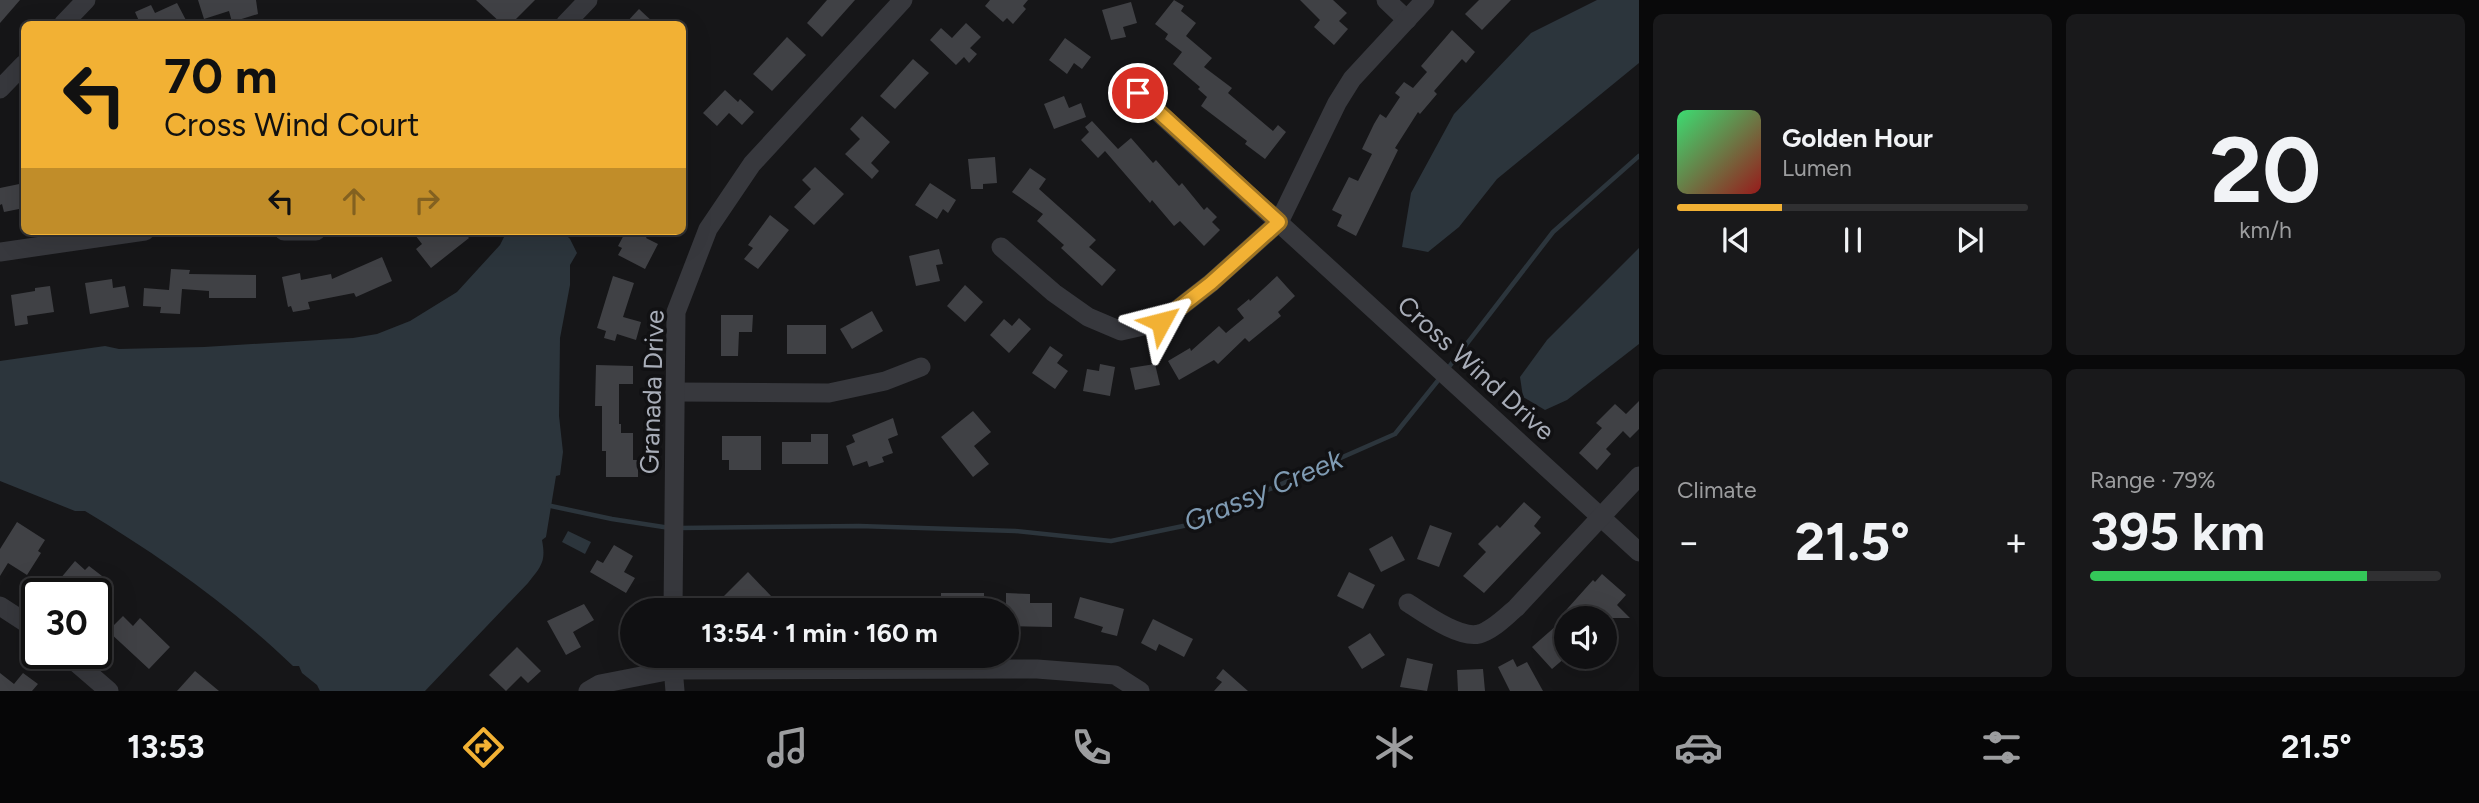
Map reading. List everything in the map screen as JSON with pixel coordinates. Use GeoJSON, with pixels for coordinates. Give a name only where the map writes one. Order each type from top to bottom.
{"type":"FeatureCollection","features":[{"type":"Feature","properties":{"kind":"street"},"geometry":{"type":"LineString","coordinates":[[66,21],[86,0]]}},
{"type":"Feature","properties":{"kind":"street"},"geometry":{"type":"LineString","coordinates":[[568,21],[588,0]]}},
{"type":"Feature","properties":{"kind":"street","name":"Granada Drive"},"geometry":{"type":"LineString","coordinates":[[673,598],[676,312],[708,229],[752,164],[903,0]]}},
{"type":"Feature","properties":{"kind":"street"},"geometry":{"type":"LineString","coordinates":[[1386,0],[1407,20]]}},
{"type":"Feature","properties":{"kind":"street"},"geometry":{"type":"LineString","coordinates":[[1001,247],[1054,293],[1088,317],[1121,331],[1161,322],[1211,283],[1279,222],[1337,103],[1352,79],[1425,0]]}},
{"type":"Feature","properties":{"kind":"street"},"geometry":{"type":"LineString","coordinates":[[0,89],[21,67]]}},
{"type":"Feature","properties":{"kind":"street","name":"Cross Wind Drive"},"geometry":{"type":"LineString","coordinates":[[1138,93],[1639,552]]}},
{"type":"Feature","properties":{"kind":"street"},"geometry":{"type":"LineString","coordinates":[[0,252],[117,235]]}},
{"type":"Feature","properties":{"kind":"street"},"geometry":{"type":"LineString","coordinates":[[675,392],[829,393],[885,381],[921,367]]}},
{"type":"Feature","properties":{"kind":"street"},"geometry":{"type":"LineString","coordinates":[[1408,603],[1444,626],[1468,634],[1478,634],[1516,608],[1639,476]]}},
{"type":"Feature","properties":{"kind":"street"},"geometry":{"type":"LineString","coordinates":[[0,606],[21,620]]}},
{"type":"Feature","properties":{"kind":"street"},"geometry":{"type":"LineString","coordinates":[[588,691],[600,684],[655,668]]}},
{"type":"Feature","properties":{"kind":"street"},"geometry":{"type":"LineString","coordinates":[[673,668],[675,691]]}},
{"type":"Feature","properties":{"kind":"street"},"geometry":{"type":"LineString","coordinates":[[976,668],[1115,675],[1140,691]]}},
{"type":"Feature","properties":{"kind":"street"},"geometry":{"type":"LineString","coordinates":[[84,669],[109,691]]}},
{"type":"Feature","properties":{"kind":"shaded area"},"geometry":{"type":"Polygon","coordinates":[[[1597,0],[1639,0],[1639,63],[1497,179],[1459,227],[1428,252],[1402,247],[1411,193],[1454,114],[1531,33],[1597,0]]]}},
{"type":"Feature","properties":{"kind":"shaded area"},"geometry":{"type":"Polygon","coordinates":[[[505,235],[566,235],[577,253],[570,265],[570,285],[560,338],[559,416],[563,452],[560,475],[556,476],[546,537],[542,540],[543,558],[540,567],[425,691],[320,691],[317,685],[302,673],[299,666],[293,666],[219,602],[140,546],[85,511],[75,511],[0,481],[0,361],[105,346],[119,349],[204,347],[353,338],[377,334],[410,321],[457,292],[500,245],[505,235]]]}},
{"type":"Feature","properties":{"kind":"shaded area"},"geometry":{"type":"Polygon","coordinates":[[[1639,248],[1639,344],[1567,400],[1545,410],[1523,397],[1520,377],[1547,340],[1639,248]]]}},
{"type":"Feature","properties":{"kind":"shaded area"},"geometry":{"type":"Polygon","coordinates":[[[568,531],[591,542],[585,554],[562,542],[568,531]]]}},
{"type":"Feature","properties":{"kind":"building"},"geometry":{"type":"Polygon","coordinates":[[[0,0],[20,0],[0,23],[0,0]]]}},
{"type":"Feature","properties":{"kind":"building"},"geometry":{"type":"Polygon","coordinates":[[[198,0],[256,0],[258,14],[232,21],[229,11],[204,19],[198,0]]]}},
{"type":"Feature","properties":{"kind":"building"},"geometry":{"type":"Polygon","coordinates":[[[476,0],[535,0],[514,21],[499,21],[476,0]]]}},
{"type":"Feature","properties":{"kind":"building"},"geometry":{"type":"Polygon","coordinates":[[[827,0],[855,0],[822,37],[807,23],[827,0]]]}},
{"type":"Feature","properties":{"kind":"building"},"geometry":{"type":"Polygon","coordinates":[[[990,0],[1028,0],[1023,6],[1026,9],[1013,24],[1007,18],[1003,22],[985,6],[990,0]]]}},
{"type":"Feature","properties":{"kind":"building"},"geometry":{"type":"Polygon","coordinates":[[[1174,0],[1184,6],[1181,11],[1196,23],[1186,36],[1212,58],[1204,67],[1232,88],[1228,93],[1273,131],[1278,125],[1286,132],[1265,159],[1245,144],[1247,141],[1201,106],[1207,97],[1198,89],[1200,87],[1173,64],[1182,52],[1165,39],[1168,34],[1155,24],[1174,0]]]}},
{"type":"Feature","properties":{"kind":"building"},"geometry":{"type":"Polygon","coordinates":[[[1300,0],[1333,0],[1347,13],[1339,21],[1348,29],[1334,45],[1314,27],[1320,20],[1300,0]]]}},
{"type":"Feature","properties":{"kind":"building"},"geometry":{"type":"Polygon","coordinates":[[[1479,0],[1511,0],[1482,30],[1465,14],[1479,0]]]}},
{"type":"Feature","properties":{"kind":"building"},"geometry":{"type":"Polygon","coordinates":[[[1131,2],[1137,23],[1123,27],[1126,37],[1111,40],[1102,10],[1131,2]]]}},
{"type":"Feature","properties":{"kind":"building"},"geometry":{"type":"Polygon","coordinates":[[[177,3],[186,21],[139,21],[135,12],[151,5],[155,13],[177,3]]]}},
{"type":"Feature","properties":{"kind":"building"},"geometry":{"type":"Polygon","coordinates":[[[639,9],[652,21],[628,21],[639,9]]]}},
{"type":"Feature","properties":{"kind":"building"},"geometry":{"type":"Polygon","coordinates":[[[966,23],[981,37],[970,48],[977,54],[969,63],[964,57],[956,65],[930,40],[941,28],[952,38],[966,23]]]}},
{"type":"Feature","properties":{"kind":"building"},"geometry":{"type":"Polygon","coordinates":[[[1452,30],[1475,52],[1466,63],[1462,59],[1434,91],[1437,94],[1420,114],[1418,112],[1395,148],[1398,150],[1356,236],[1337,226],[1342,215],[1332,210],[1349,177],[1358,181],[1372,154],[1362,149],[1380,114],[1386,118],[1400,97],[1395,93],[1404,82],[1413,88],[1427,72],[1421,66],[1452,30]]]}},
{"type":"Feature","properties":{"kind":"building"},"geometry":{"type":"Polygon","coordinates":[[[787,37],[806,55],[772,91],[753,74],[787,37]]]}},
{"type":"Feature","properties":{"kind":"building"},"geometry":{"type":"Polygon","coordinates":[[[1065,38],[1091,57],[1082,69],[1074,63],[1067,74],[1049,60],[1065,38]]]}},
{"type":"Feature","properties":{"kind":"building"},"geometry":{"type":"Polygon","coordinates":[[[913,59],[929,73],[895,109],[880,96],[913,59]]]}},
{"type":"Feature","properties":{"kind":"building"},"geometry":{"type":"Polygon","coordinates":[[[725,90],[754,112],[742,125],[729,113],[717,126],[703,113],[725,90]]]}},
{"type":"Feature","properties":{"kind":"building"},"geometry":{"type":"Polygon","coordinates":[[[1064,96],[1069,108],[1081,103],[1086,117],[1054,129],[1044,104],[1064,96]]]}},
{"type":"Feature","properties":{"kind":"building"},"geometry":{"type":"Polygon","coordinates":[[[862,116],[890,142],[871,163],[879,171],[872,179],[845,154],[860,139],[850,129],[862,116]]]}},
{"type":"Feature","properties":{"kind":"building"},"geometry":{"type":"Polygon","coordinates":[[[1092,121],[1118,149],[1131,138],[1153,163],[1156,160],[1179,186],[1182,183],[1204,210],[1207,207],[1217,217],[1212,222],[1220,230],[1204,246],[1180,221],[1174,226],[1105,151],[1098,158],[1081,140],[1089,132],[1085,127],[1092,121]]]}},
{"type":"Feature","properties":{"kind":"building"},"geometry":{"type":"Polygon","coordinates":[[[995,157],[997,183],[983,184],[983,189],[971,189],[968,159],[995,157]]]}},
{"type":"Feature","properties":{"kind":"building"},"geometry":{"type":"Polygon","coordinates":[[[815,167],[844,194],[814,225],[794,207],[811,189],[802,180],[815,167]]]}},
{"type":"Feature","properties":{"kind":"building"},"geometry":{"type":"Polygon","coordinates":[[[1030,168],[1046,179],[1039,189],[1096,240],[1089,247],[1116,270],[1102,286],[1061,248],[1064,245],[1037,221],[1043,214],[1012,192],[1030,168]]]}},
{"type":"Feature","properties":{"kind":"building"},"geometry":{"type":"Polygon","coordinates":[[[930,183],[956,200],[948,213],[943,209],[937,219],[915,205],[930,183]]]}},
{"type":"Feature","properties":{"kind":"building"},"geometry":{"type":"Polygon","coordinates":[[[21,184],[21,209],[4,212],[2,204],[0,205],[0,188],[21,184]]]}},
{"type":"Feature","properties":{"kind":"building"},"geometry":{"type":"Polygon","coordinates":[[[770,215],[789,230],[758,269],[744,259],[753,248],[748,245],[770,215]]]}},
{"type":"Feature","properties":{"kind":"building"},"geometry":{"type":"Polygon","coordinates":[[[415,235],[466,235],[469,238],[431,268],[416,249],[422,244],[415,235]]]}},
{"type":"Feature","properties":{"kind":"building"},"geometry":{"type":"Polygon","coordinates":[[[624,235],[648,235],[646,238],[658,244],[645,269],[618,255],[622,248],[618,246],[624,235]]]}},
{"type":"Feature","properties":{"kind":"building"},"geometry":{"type":"Polygon","coordinates":[[[939,249],[943,264],[936,265],[940,281],[916,286],[909,256],[939,249]]]}},
{"type":"Feature","properties":{"kind":"building"},"geometry":{"type":"Polygon","coordinates":[[[382,257],[392,281],[356,297],[354,293],[308,302],[310,309],[293,312],[291,306],[288,307],[282,277],[300,273],[301,280],[331,274],[332,279],[382,257]]]}},
{"type":"Feature","properties":{"kind":"building"},"geometry":{"type":"Polygon","coordinates":[[[171,269],[190,270],[189,274],[256,275],[256,298],[209,298],[209,291],[182,289],[180,314],[160,313],[161,307],[143,306],[144,288],[169,290],[171,269]]]}},
{"type":"Feature","properties":{"kind":"building"},"geometry":{"type":"Polygon","coordinates":[[[613,276],[634,283],[623,317],[641,322],[636,340],[617,334],[615,341],[604,338],[606,331],[597,328],[613,276]]]}},
{"type":"Feature","properties":{"kind":"building"},"geometry":{"type":"Polygon","coordinates":[[[1277,276],[1295,296],[1278,312],[1281,316],[1249,342],[1245,338],[1218,364],[1214,360],[1179,380],[1168,361],[1190,348],[1191,351],[1219,326],[1226,333],[1244,318],[1237,309],[1249,299],[1250,301],[1277,276]]]}},
{"type":"Feature","properties":{"kind":"building"},"geometry":{"type":"Polygon","coordinates":[[[112,279],[113,288],[125,286],[129,307],[90,314],[85,283],[112,279]]]}},
{"type":"Feature","properties":{"kind":"building"},"geometry":{"type":"Polygon","coordinates":[[[965,285],[983,302],[965,322],[947,306],[965,285]]]}},
{"type":"Feature","properties":{"kind":"building"},"geometry":{"type":"Polygon","coordinates":[[[50,286],[54,312],[27,316],[28,324],[15,326],[11,295],[50,286]]]}},
{"type":"Feature","properties":{"kind":"building"},"geometry":{"type":"Polygon","coordinates":[[[872,311],[883,331],[852,349],[840,329],[872,311]]]}},
{"type":"Feature","properties":{"kind":"building"},"geometry":{"type":"Polygon","coordinates":[[[721,315],[753,315],[752,332],[739,332],[738,356],[721,356],[721,315]]]}},
{"type":"Feature","properties":{"kind":"building"},"geometry":{"type":"Polygon","coordinates":[[[1019,318],[1031,329],[1009,353],[990,335],[1004,319],[1012,326],[1019,318]]]}},
{"type":"Feature","properties":{"kind":"building"},"geometry":{"type":"Polygon","coordinates":[[[787,325],[826,325],[826,354],[787,354],[787,325]]]}},
{"type":"Feature","properties":{"kind":"building"},"geometry":{"type":"Polygon","coordinates":[[[1050,346],[1063,355],[1057,363],[1068,371],[1055,389],[1032,373],[1050,346]]]}},
{"type":"Feature","properties":{"kind":"building"},"geometry":{"type":"Polygon","coordinates":[[[1100,364],[1115,367],[1110,396],[1083,391],[1087,369],[1099,371],[1100,364]]]}},
{"type":"Feature","properties":{"kind":"building"},"geometry":{"type":"Polygon","coordinates":[[[1155,364],[1160,385],[1135,390],[1130,368],[1155,364]]]}},
{"type":"Feature","properties":{"kind":"building"},"geometry":{"type":"Polygon","coordinates":[[[596,365],[633,366],[633,384],[619,384],[619,424],[621,433],[633,433],[633,460],[638,460],[638,477],[606,477],[606,451],[602,451],[602,406],[595,406],[596,365]]]}},
{"type":"Feature","properties":{"kind":"building"},"geometry":{"type":"Polygon","coordinates":[[[1639,401],[1639,429],[1630,438],[1623,431],[1606,449],[1611,454],[1597,470],[1579,453],[1602,428],[1596,423],[1615,404],[1626,414],[1639,401]]]}},
{"type":"Feature","properties":{"kind":"building"},"geometry":{"type":"Polygon","coordinates":[[[973,411],[991,432],[974,446],[989,464],[973,477],[941,437],[973,411]]]}},
{"type":"Feature","properties":{"kind":"building"},"geometry":{"type":"Polygon","coordinates":[[[893,418],[898,435],[888,439],[893,453],[882,457],[884,462],[869,467],[867,461],[853,466],[846,446],[855,442],[852,435],[893,418]]]}},
{"type":"Feature","properties":{"kind":"building"},"geometry":{"type":"Polygon","coordinates":[[[811,434],[828,434],[828,464],[782,464],[782,442],[811,442],[811,434]]]}},
{"type":"Feature","properties":{"kind":"building"},"geometry":{"type":"Polygon","coordinates":[[[722,436],[761,436],[761,470],[729,470],[729,460],[722,460],[722,436]]]}},
{"type":"Feature","properties":{"kind":"building"},"geometry":{"type":"Polygon","coordinates":[[[1524,502],[1541,517],[1534,526],[1541,533],[1484,593],[1463,576],[1486,552],[1478,544],[1497,525],[1500,528],[1524,502]]]}},
{"type":"Feature","properties":{"kind":"building"},"geometry":{"type":"Polygon","coordinates":[[[17,522],[45,540],[38,551],[41,553],[27,575],[8,563],[0,576],[0,549],[17,522]]]}},
{"type":"Feature","properties":{"kind":"building"},"geometry":{"type":"Polygon","coordinates":[[[1430,525],[1452,533],[1439,567],[1417,559],[1430,525]]]}},
{"type":"Feature","properties":{"kind":"building"},"geometry":{"type":"Polygon","coordinates":[[[1392,536],[1405,560],[1381,572],[1369,549],[1392,536]]]}},
{"type":"Feature","properties":{"kind":"building"},"geometry":{"type":"Polygon","coordinates":[[[614,545],[633,556],[624,572],[635,578],[626,593],[590,572],[597,560],[603,563],[614,545]]]}},
{"type":"Feature","properties":{"kind":"building"},"geometry":{"type":"Polygon","coordinates":[[[75,561],[85,570],[89,566],[102,576],[100,578],[61,578],[75,561]]]}},
{"type":"Feature","properties":{"kind":"building"},"geometry":{"type":"Polygon","coordinates":[[[748,572],[773,598],[722,598],[748,572]]]}},
{"type":"Feature","properties":{"kind":"building"},"geometry":{"type":"Polygon","coordinates":[[[1349,572],[1375,585],[1363,609],[1337,596],[1349,572]]]}},
{"type":"Feature","properties":{"kind":"building"},"geometry":{"type":"Polygon","coordinates":[[[1602,574],[1626,595],[1617,605],[1630,618],[1617,618],[1617,606],[1570,606],[1593,580],[1595,582],[1602,574]]]}},
{"type":"Feature","properties":{"kind":"building"},"geometry":{"type":"Polygon","coordinates":[[[941,593],[984,593],[984,598],[941,598],[941,593]]]}},
{"type":"Feature","properties":{"kind":"building"},"geometry":{"type":"Polygon","coordinates":[[[1006,593],[1030,594],[1030,603],[1052,603],[1052,627],[1019,626],[1019,598],[1006,598],[1006,593]]]}},
{"type":"Feature","properties":{"kind":"building"},"geometry":{"type":"Polygon","coordinates":[[[1080,597],[1124,609],[1117,636],[1101,632],[1103,627],[1074,618],[1080,597]]]}},
{"type":"Feature","properties":{"kind":"building"},"geometry":{"type":"Polygon","coordinates":[[[584,604],[594,620],[573,632],[581,647],[566,655],[547,621],[584,604]]]}},
{"type":"Feature","properties":{"kind":"building"},"geometry":{"type":"Polygon","coordinates":[[[123,616],[133,626],[140,618],[170,647],[149,669],[112,635],[112,627],[123,616]]]}},
{"type":"Feature","properties":{"kind":"building"},"geometry":{"type":"Polygon","coordinates":[[[1153,619],[1193,639],[1184,657],[1159,644],[1156,651],[1141,643],[1153,619]]]}},
{"type":"Feature","properties":{"kind":"building"},"geometry":{"type":"Polygon","coordinates":[[[1554,628],[1554,667],[1552,669],[1532,647],[1554,628]]]}},
{"type":"Feature","properties":{"kind":"building"},"geometry":{"type":"Polygon","coordinates":[[[1370,633],[1385,655],[1362,669],[1348,647],[1370,633]]]}},
{"type":"Feature","properties":{"kind":"building"},"geometry":{"type":"Polygon","coordinates":[[[517,647],[541,671],[528,683],[521,676],[506,691],[489,675],[517,647]]]}},
{"type":"Feature","properties":{"kind":"building"},"geometry":{"type":"Polygon","coordinates":[[[1407,658],[1433,664],[1427,691],[1400,687],[1407,658]]]}},
{"type":"Feature","properties":{"kind":"building"},"geometry":{"type":"Polygon","coordinates":[[[1513,659],[1517,667],[1527,662],[1543,691],[1510,691],[1498,667],[1513,659]]]}},
{"type":"Feature","properties":{"kind":"building"},"geometry":{"type":"Polygon","coordinates":[[[1223,669],[1248,691],[1214,691],[1222,682],[1216,678],[1223,669]]]}},
{"type":"Feature","properties":{"kind":"building"},"geometry":{"type":"Polygon","coordinates":[[[1483,669],[1485,691],[1458,691],[1457,670],[1483,669]]]}},
{"type":"Feature","properties":{"kind":"building"},"geometry":{"type":"Polygon","coordinates":[[[195,671],[219,691],[177,691],[195,671]]]}},
{"type":"Feature","properties":{"kind":"building"},"geometry":{"type":"Polygon","coordinates":[[[0,673],[14,684],[23,673],[38,684],[32,691],[0,691],[0,673]]]}},
{"type":"Feature","properties":{"kind":"waterway","name":"Grassy Creek"},"geometry":{"type":"LineString","coordinates":[[1448,368],[1553,232],[1639,156]]}},
{"type":"Feature","properties":{"kind":"waterway","name":"Grassy Creek"},"geometry":{"type":"LineString","coordinates":[[679,528],[859,526],[1015,531],[1111,541],[1188,525],[1395,434],[1440,378]]}},
{"type":"Feature","properties":{"kind":"waterway","name":"Grassy Creek"},"geometry":{"type":"LineString","coordinates":[[551,506],[670,528]]}},
{"type":"Feature","properties":{"kind":"route"},"geometry":{"type":"LineString","coordinates":[[1138,93],[1279,222],[1211,283],[1161,322]]}}]}
